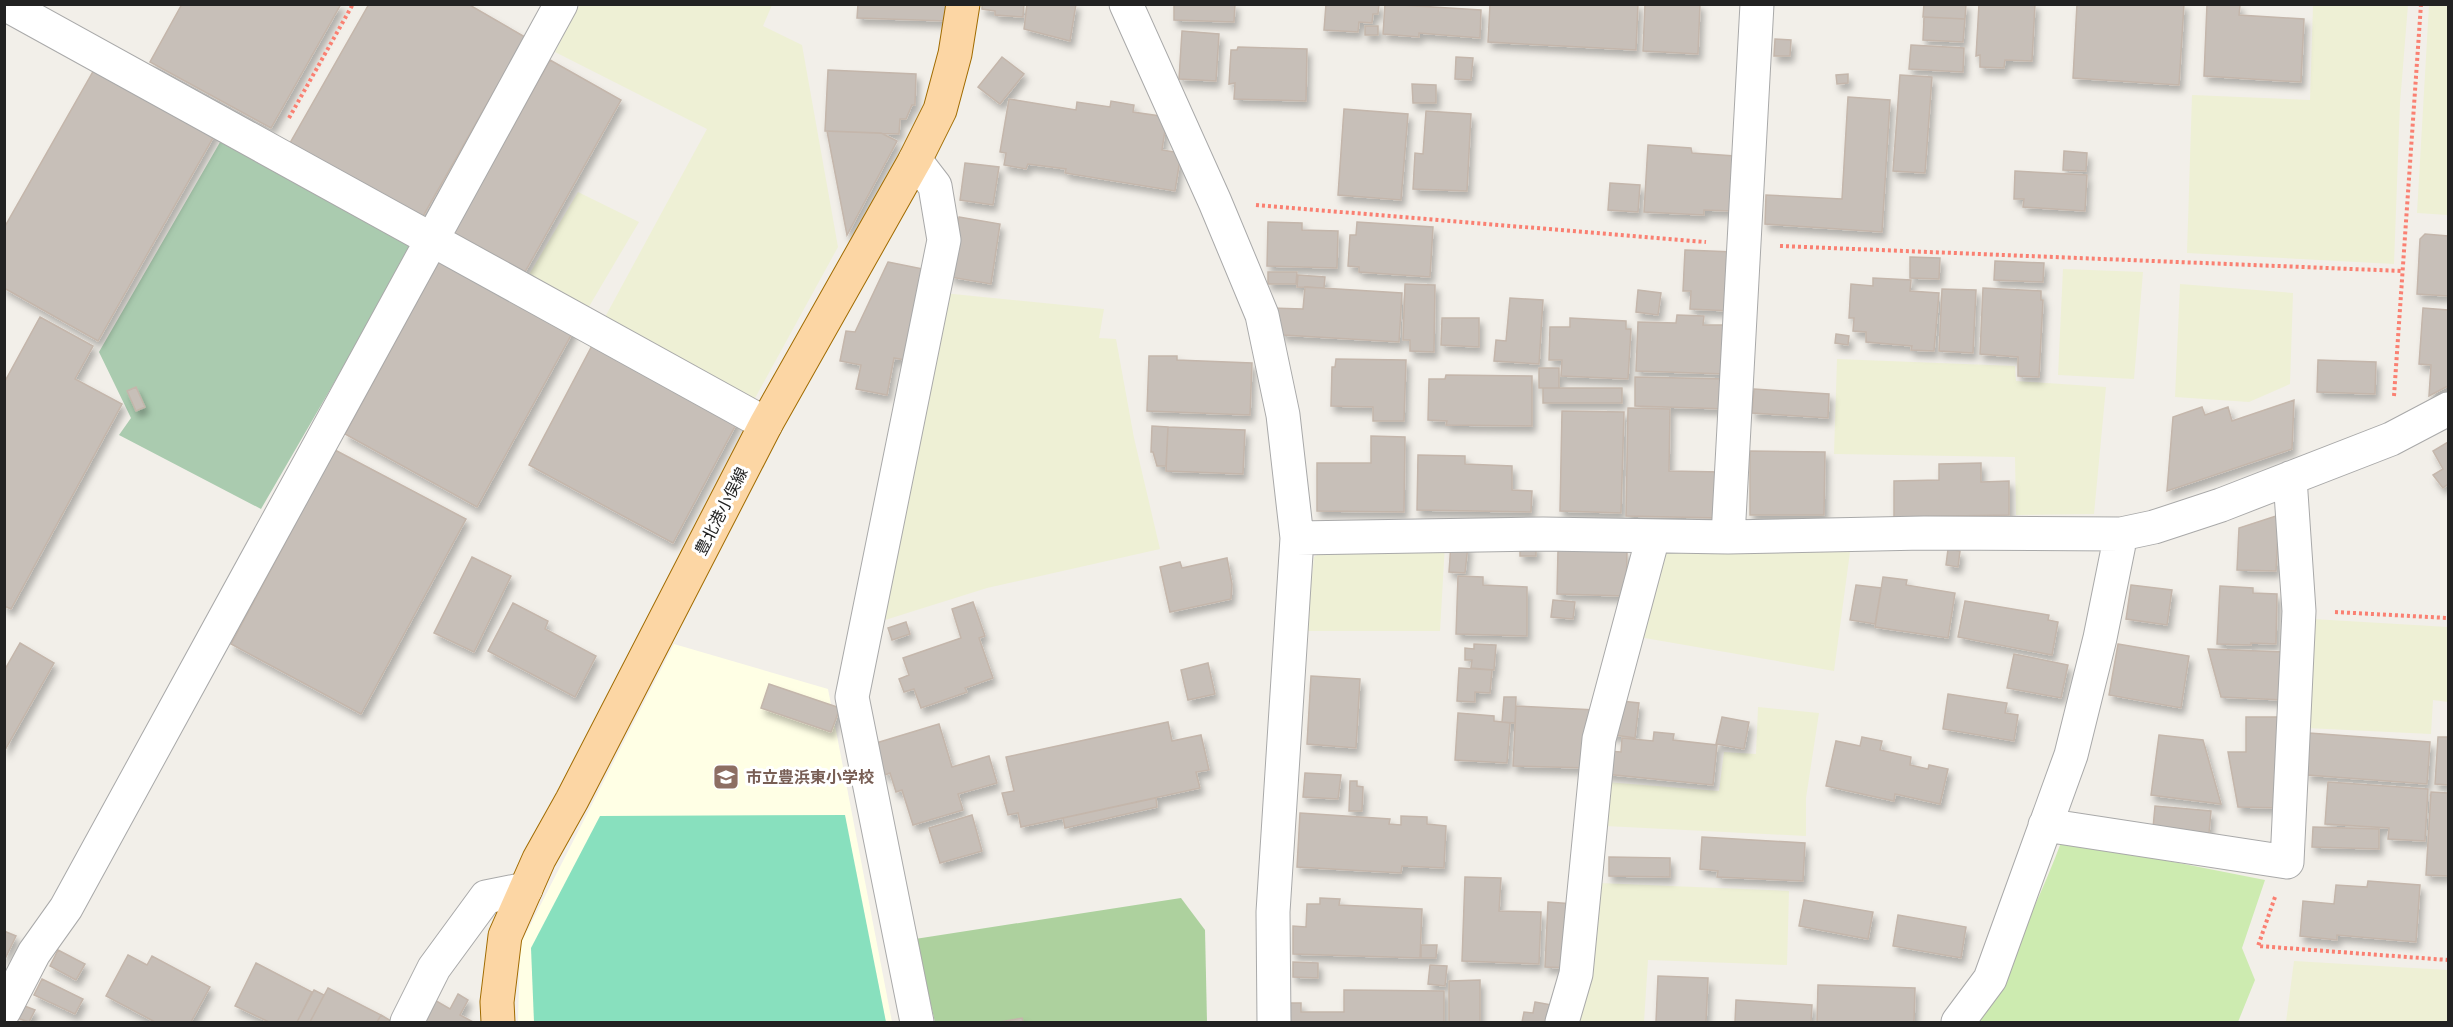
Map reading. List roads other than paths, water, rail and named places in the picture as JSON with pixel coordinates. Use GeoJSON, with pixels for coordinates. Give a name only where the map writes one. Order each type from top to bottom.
{"type":"FeatureCollection","features":[{"type":"Feature","properties":{"kind":"main road","name":"豊北港小俣線"},"geometry":{"type":"LineString","coordinates":[[498,1023],[497,1002],[505,936],[539,859],[572,801],[766,424],[915,160],[940,110],[955,54],[963,4]]}},
{"type":"Feature","properties":{"kind":"street"},"geometry":{"type":"LineString","coordinates":[[5,4],[766,424]]}},
{"type":"Feature","properties":{"kind":"street"},"geometry":{"type":"LineString","coordinates":[[4,1011],[34,953],[66,908],[561,4]]}},
{"type":"Feature","properties":{"kind":"street"},"geometry":{"type":"LineString","coordinates":[[1126,4],[1215,202],[1262,315],[1283,415],[1297,538],[1273,912],[1274,1023]]}},
{"type":"Feature","properties":{"kind":"street"},"geometry":{"type":"LineString","coordinates":[[1728,537],[1757,4]]}},
{"type":"Feature","properties":{"kind":"street"},"geometry":{"type":"LineString","coordinates":[[915,160],[935,186],[944,240],[852,697],[917,1023]]}},
{"type":"Feature","properties":{"kind":"street"},"geometry":{"type":"LineString","coordinates":[[1297,538],[1543,534],[1653,537],[1924,533],[2121,534],[2166,523],[2290,478],[2391,439],[2448,409]]}},
{"type":"Feature","properties":{"kind":"street"},"geometry":{"type":"LineString","coordinates":[[2045,825],[2287,862],[2299,610],[2290,478]]}},
{"type":"Feature","properties":{"kind":"street"},"geometry":{"type":"LineString","coordinates":[[1958,1023],[1990,979],[2071,755],[2100,638],[2121,534]]}},
{"type":"Feature","properties":{"kind":"street"},"geometry":{"type":"LineString","coordinates":[[1562,1023],[1576,974],[1599,739],[1653,537]]}},
{"type":"Feature","properties":{"kind":"street"},"geometry":{"type":"LineString","coordinates":[[407,1023],[434,968],[486,897],[526,889]]}},
{"type":"Feature","properties":{"kind":"place","name":"市立豊浜東小学校"},"geometry":{"type":"Point","coordinates":[726,777]}}]}
